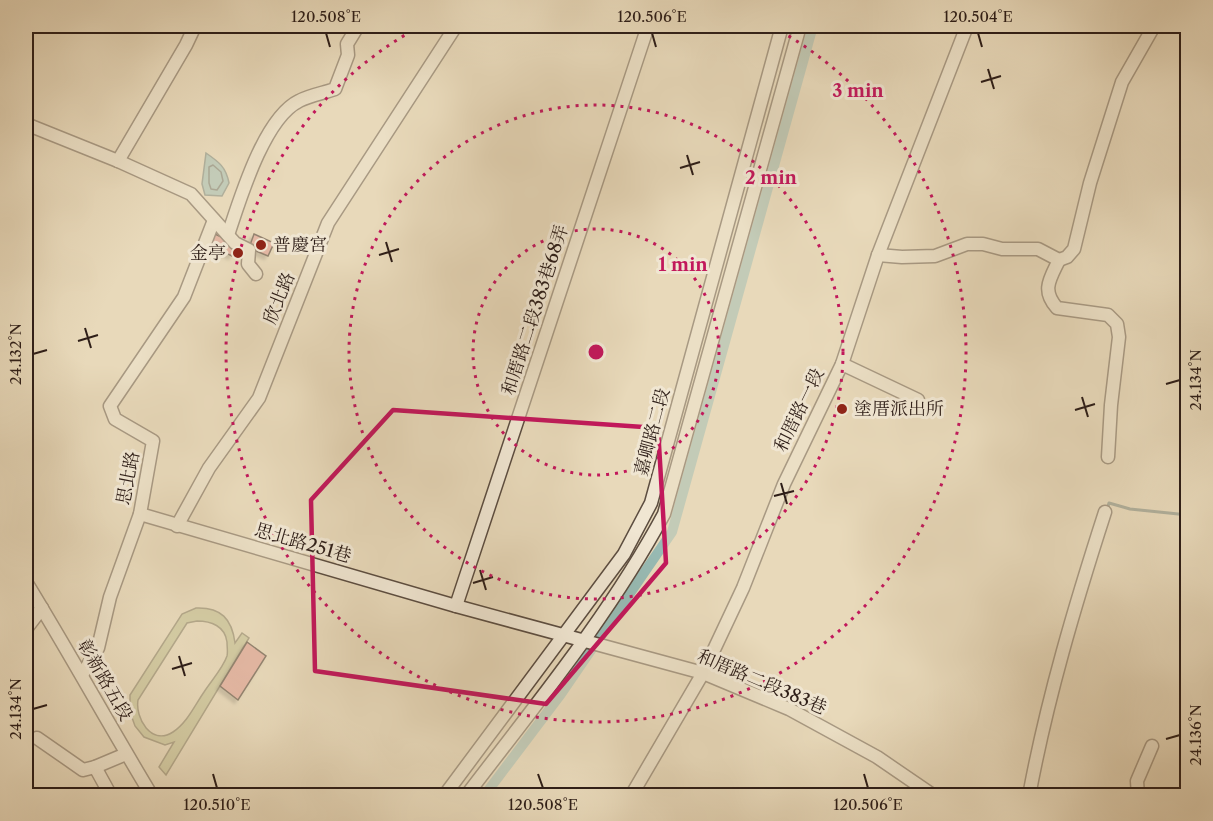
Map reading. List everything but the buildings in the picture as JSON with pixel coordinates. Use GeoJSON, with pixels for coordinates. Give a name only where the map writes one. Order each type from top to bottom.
{"type":"FeatureCollection","features":[{"type":"Feature","properties":{"kind":"street"},"geometry":{"type":"LineString","coordinates":[[118,160],[195,26]]}},
{"type":"Feature","properties":{"kind":"street"},"geometry":{"type":"LineString","coordinates":[[228,235],[243,190],[270,132],[283,113],[298,101],[335,89],[348,56],[347,44],[358,26]]}},
{"type":"Feature","properties":{"kind":"street","name":"欣北路"},"geometry":{"type":"LineString","coordinates":[[177,526],[208,468],[259,398],[328,222],[456,26]]}},
{"type":"Feature","properties":{"kind":"street","name":"和厝路二段383巷68弄"},"geometry":{"type":"LineString","coordinates":[[456,606],[648,26]]}},
{"type":"Feature","properties":{"kind":"street","name":"嘉卿路二段"},"geometry":{"type":"LineString","coordinates":[[444,795],[624,554],[651,503],[782,26]]}},
{"type":"Feature","properties":{"kind":"street","name":"嘉卿路二段"},"geometry":{"type":"LineString","coordinates":[[466,795],[593,643],[663,514],[800,26]]}},
{"type":"Feature","properties":{"kind":"street","name":"和厝路一段"},"geometry":{"type":"LineString","coordinates":[[632,795],[703,673],[742,588],[784,484],[842,364],[878,255],[967,26]]}},
{"type":"Feature","properties":{"kind":"street"},"geometry":{"type":"LineString","coordinates":[[1108,457],[1119,337],[1117,324],[1108,315],[1057,308],[1048,298],[1049,280],[1059,260],[1074,249],[1090,183],[1122,82],[1154,26]]}},
{"type":"Feature","properties":{"kind":"street"},"geometry":{"type":"LineString","coordinates":[[26,124],[118,160],[192,194],[235,243],[249,250],[248,264],[256,274]]}},
{"type":"Feature","properties":{"kind":"street","name":"思北路"},"geometry":{"type":"LineString","coordinates":[[82,675],[98,648],[110,597],[140,514],[153,441],[115,419],[110,406],[184,297],[214,220]]}},
{"type":"Feature","properties":{"kind":"street"},"geometry":{"type":"LineString","coordinates":[[878,255],[902,257],[934,255],[967,244],[983,244],[1002,249],[1038,249],[1059,260]]}},
{"type":"Feature","properties":{"kind":"street"},"geometry":{"type":"LineString","coordinates":[[842,364],[918,400]]}},
{"type":"Feature","properties":{"kind":"street"},"geometry":{"type":"LineString","coordinates":[[1029,795],[1034,766],[1072,616],[1105,512]]}},
{"type":"Feature","properties":{"kind":"street","name":"思北路251巷"},"geometry":{"type":"LineString","coordinates":[[140,514],[456,606]]}},
{"type":"Feature","properties":{"kind":"street","name":"彰新路五段"},"geometry":{"type":"LineString","coordinates":[[26,582],[152,795]]}},
{"type":"Feature","properties":{"kind":"street","name":"和厝路二段383巷"},"geometry":{"type":"LineString","coordinates":[[456,606],[703,673],[789,709],[877,757],[934,795]]}},
{"type":"Feature","properties":{"kind":"street"},"geometry":{"type":"LineString","coordinates":[[26,629],[42,608]]}},
{"type":"Feature","properties":{"kind":"street"},"geometry":{"type":"LineString","coordinates":[[37,738],[83,770],[126,754]]}},
{"type":"Feature","properties":{"kind":"street"},"geometry":{"type":"LineString","coordinates":[[1138,795],[1137,782],[1152,746]]}},
{"type":"Feature","properties":{"kind":"street"},"geometry":{"type":"LineString","coordinates":[[95,767],[111,795]]}},
{"type":"Feature","properties":{"kind":"highlighted area"},"geometry":{"type":"Polygon","coordinates":[[[393,410],[658,428],[666,563],[546,704],[315,671],[311,500],[393,410]]]}},
{"type":"Feature","properties":{"kind":"green space"},"geometry":{"type":"Polygon","coordinates":[[[196,608],[219,612],[228,621],[235,643],[242,633],[249,638],[166,775],[159,767],[174,742],[165,745],[144,737],[135,726],[130,712],[130,695],[182,614],[196,608]],[[202,621],[187,623],[138,700],[139,715],[151,733],[165,735],[178,728],[225,661],[226,637],[220,628],[202,621]]]}},
{"type":"Feature","properties":{"kind":"water"},"geometry":{"type":"Polygon","coordinates":[[[206,153],[218,162],[226,173],[229,183],[222,196],[205,195],[202,184],[206,153]]]}},
{"type":"Feature","properties":{"kind":"waterway"},"geometry":{"type":"LineString","coordinates":[[484,796],[561,694],[672,532],[813,26]]}},
{"type":"Feature","properties":{"kind":"waterway"},"geometry":{"type":"LineString","coordinates":[[1107,510],[1109,503],[1130,509],[1188,515]]}},
{"type":"Feature","properties":{"kind":"place","name":"普慶宮"},"geometry":{"type":"Point","coordinates":[261,245]}},
{"type":"Feature","properties":{"kind":"place","name":"金亭"},"geometry":{"type":"Point","coordinates":[238,253]}},
{"type":"Feature","properties":{"kind":"place","name":"塗厝派出所"},"geometry":{"type":"Point","coordinates":[842,409]}}]}
